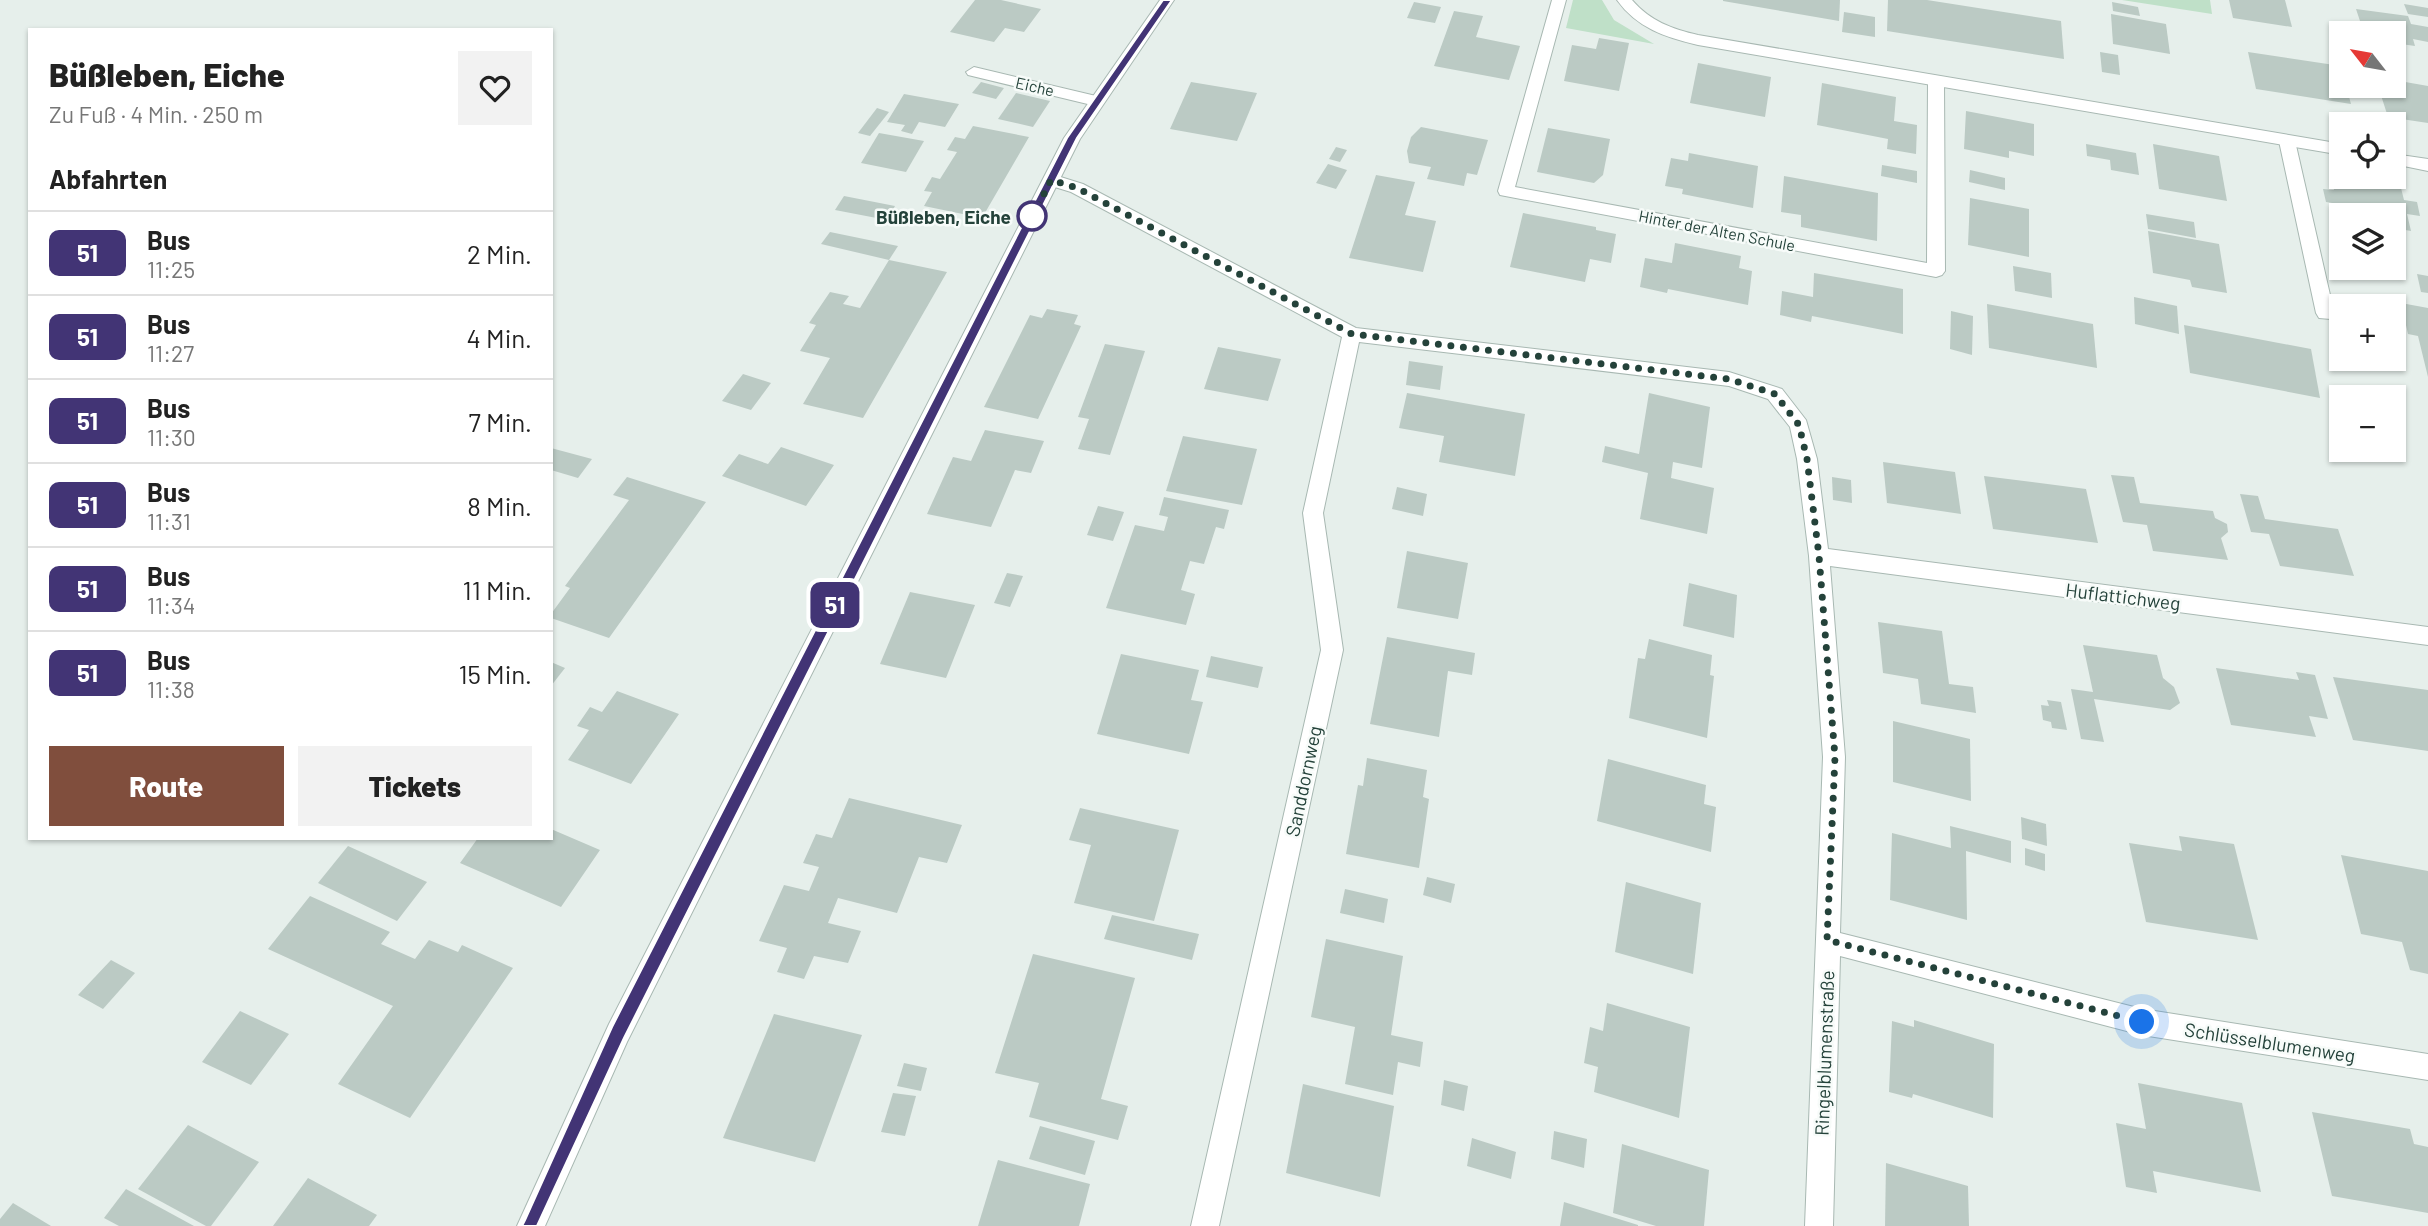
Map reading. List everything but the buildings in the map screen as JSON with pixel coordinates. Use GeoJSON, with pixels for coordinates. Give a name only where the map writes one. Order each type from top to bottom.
{"type":"FeatureCollection","features":[{"type":"Feature","properties":{"kind":"street"},"geometry":{"type":"LineString","coordinates":[[531,1226],[618,1033],[1072,138],[1167,0]]}},
{"type":"Feature","properties":{"kind":"street","name":"Hinter der Alten Schule"},"geometry":{"type":"LineString","coordinates":[[1559,0],[1506,191],[1936,271],[1936,81]]}},
{"type":"Feature","properties":{"kind":"street"},"geometry":{"type":"LineString","coordinates":[[1625,0],[1637,17],[1672,34],[2329,148]]}},
{"type":"Feature","properties":{"kind":"street","name":"Eiche"},"geometry":{"type":"LineString","coordinates":[[974,72],[1096,101]]}},
{"type":"Feature","properties":{"kind":"street"},"geometry":{"type":"LineString","coordinates":[[2287,141],[2325,313],[2329,313]]}},
{"type":"Feature","properties":{"kind":"street"},"geometry":{"type":"LineString","coordinates":[[2406,161],[2428,164]]}},
{"type":"Feature","properties":{"kind":"street"},"geometry":{"type":"LineString","coordinates":[[1051,180],[1077,188],[1352,334]]}},
{"type":"Feature","properties":{"kind":"street","name":"Ringelblumenstraße"},"geometry":{"type":"LineString","coordinates":[[1352,334],[1729,379],[1775,394],[1799,425],[1807,459],[1819,556],[1835,757],[1819,1226]]}},
{"type":"Feature","properties":{"kind":"street","name":"Sanddornweg"},"geometry":{"type":"LineString","coordinates":[[1205,1226],[1332,650],[1313,513],[1352,334]]}},
{"type":"Feature","properties":{"kind":"street","name":"Huflattichweg"},"geometry":{"type":"LineString","coordinates":[[1819,556],[2428,636]]}},
{"type":"Feature","properties":{"kind":"street","name":"Schlüsselblumenweg"},"geometry":{"type":"LineString","coordinates":[[1827,940],[2142,1022],[2428,1067]]}},
{"type":"Feature","properties":{"kind":"green space"},"geometry":{"type":"Polygon","coordinates":[[[1573,0],[1602,0],[1614,20],[1654,44],[1566,28],[1573,0]]]}},
{"type":"Feature","properties":{"kind":"green space"},"geometry":{"type":"Polygon","coordinates":[[[2122,0],[2210,0],[2212,14],[2122,0]]]}},
{"type":"Feature","properties":{"kind":"bus line","name":"51"},"geometry":{"type":"LineString","coordinates":[[531,1226],[618,1033],[1072,138],[1167,0]]}},
{"type":"Feature","properties":{"kind":"place","name":"Büßleben, Eiche"},"geometry":{"type":"Point","coordinates":[1032,216]}},
{"type":"Feature","properties":{"kind":"route"},"geometry":{"type":"LineString","coordinates":[[1032,216],[1030,222],[1051,180],[1077,188],[1352,334],[1729,379],[1775,394],[1799,425],[1807,459],[1819,556],[1835,757],[1827,940],[2142,1022]]}}]}
